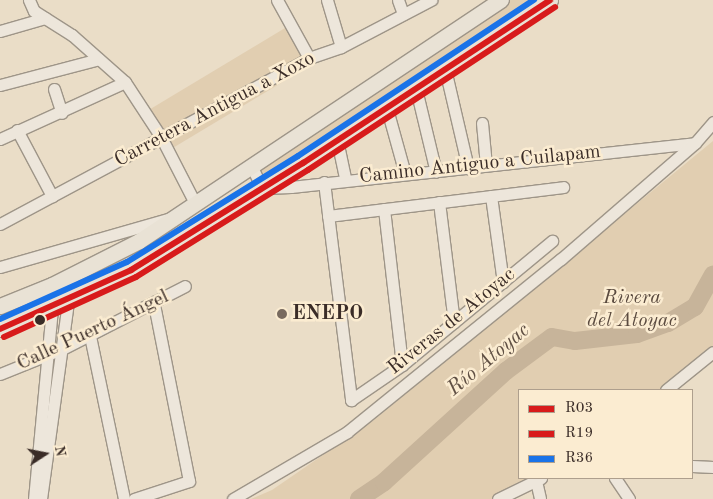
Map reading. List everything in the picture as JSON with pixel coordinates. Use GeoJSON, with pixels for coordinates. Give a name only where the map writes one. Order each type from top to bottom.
{"type":"FeatureCollection","features":[{"type":"Feature","properties":{"kind":"main road"},"geometry":{"type":"LineString","coordinates":[[0,306],[99,263],[196,205],[501,0]]}},
{"type":"Feature","properties":{"kind":"main road"},"geometry":{"type":"LineString","coordinates":[[0,329],[131,270],[387,109],[445,68],[550,0]]}},
{"type":"Feature","properties":{"kind":"street"},"geometry":{"type":"LineString","coordinates":[[29,0],[34,10],[99,59],[125,82],[161,137],[196,205]]}},
{"type":"Feature","properties":{"kind":"street"},"geometry":{"type":"LineString","coordinates":[[272,0],[282,12]]}},
{"type":"Feature","properties":{"kind":"street"},"geometry":{"type":"LineString","coordinates":[[277,0],[309,58]]}},
{"type":"Feature","properties":{"kind":"street"},"geometry":{"type":"LineString","coordinates":[[327,0],[341,48]]}},
{"type":"Feature","properties":{"kind":"street"},"geometry":{"type":"LineString","coordinates":[[398,0],[403,14]]}},
{"type":"Feature","properties":{"kind":"street","name":"Carretera Antigua a Xoxo"},"geometry":{"type":"LineString","coordinates":[[0,224],[309,58],[341,48],[431,0]]}},
{"type":"Feature","properties":{"kind":"street"},"geometry":{"type":"LineString","coordinates":[[0,31],[45,18]]}},
{"type":"Feature","properties":{"kind":"street"},"geometry":{"type":"LineString","coordinates":[[0,85],[99,59]]}},
{"type":"Feature","properties":{"kind":"street"},"geometry":{"type":"LineString","coordinates":[[445,68],[468,168]]}},
{"type":"Feature","properties":{"kind":"street"},"geometry":{"type":"LineString","coordinates":[[0,139],[125,82]]}},
{"type":"Feature","properties":{"kind":"street"},"geometry":{"type":"LineString","coordinates":[[54,89],[62,112]]}},
{"type":"Feature","properties":{"kind":"street"},"geometry":{"type":"LineString","coordinates":[[416,90],[436,172]]}},
{"type":"Feature","properties":{"kind":"street"},"geometry":{"type":"LineString","coordinates":[[387,109],[405,174]]}},
{"type":"Feature","properties":{"kind":"street"},"geometry":{"type":"LineString","coordinates":[[233,499],[347,432],[561,259],[695,142],[713,122]]}},
{"type":"Feature","properties":{"kind":"street"},"geometry":{"type":"LineString","coordinates":[[482,123],[486,165]]}},
{"type":"Feature","properties":{"kind":"street"},"geometry":{"type":"LineString","coordinates":[[17,130],[52,196]]}},
{"type":"Feature","properties":{"kind":"street"},"geometry":{"type":"LineString","coordinates":[[337,140],[345,179]]}},
{"type":"Feature","properties":{"kind":"street","name":"Camino Antiguo a Cuilapam"},"geometry":{"type":"LineString","coordinates":[[262,188],[436,172],[695,142]]}},
{"type":"Feature","properties":{"kind":"street"},"geometry":{"type":"LineString","coordinates":[[252,167],[262,188]]}},
{"type":"Feature","properties":{"kind":"street"},"geometry":{"type":"LineString","coordinates":[[324,182],[328,216],[563,187]]}},
{"type":"Feature","properties":{"kind":"street"},"geometry":{"type":"LineString","coordinates":[[491,196],[503,282]]}},
{"type":"Feature","properties":{"kind":"street"},"geometry":{"type":"LineString","coordinates":[[439,202],[454,322]]}},
{"type":"Feature","properties":{"kind":"street"},"geometry":{"type":"LineString","coordinates":[[384,209],[402,365]]}},
{"type":"Feature","properties":{"kind":"street","name":"Riveras de Atoyac"},"geometry":{"type":"LineString","coordinates":[[328,216],[351,400],[402,365],[552,241]]}},
{"type":"Feature","properties":{"kind":"street"},"geometry":{"type":"LineString","coordinates":[[0,267],[146,222],[175,217]]}},
{"type":"Feature","properties":{"kind":"street","name":"Calle Puerto Ángel"},"geometry":{"type":"LineString","coordinates":[[0,374],[62,350],[154,304],[185,286]]}},
{"type":"Feature","properties":{"kind":"street"},"geometry":{"type":"LineString","coordinates":[[41,499],[68,300]]}},
{"type":"Feature","properties":{"kind":"street"},"geometry":{"type":"LineString","coordinates":[[134,499],[189,481],[154,304]]}},
{"type":"Feature","properties":{"kind":"street"},"geometry":{"type":"LineString","coordinates":[[34,499],[52,307]]}},
{"type":"Feature","properties":{"kind":"street"},"geometry":{"type":"LineString","coordinates":[[90,336],[124,499]]}},
{"type":"Feature","properties":{"kind":"street"},"geometry":{"type":"LineString","coordinates":[[667,389],[713,352]]}},
{"type":"Feature","properties":{"kind":"street"},"geometry":{"type":"LineString","coordinates":[[693,466],[713,467]]}},
{"type":"Feature","properties":{"kind":"street"},"geometry":{"type":"LineString","coordinates":[[498,499],[538,479],[540,499]]}},
{"type":"Feature","properties":{"kind":"street"},"geometry":{"type":"LineString","coordinates":[[616,479],[630,499]]}},
{"type":"Feature","properties":{"kind":"green space"},"geometry":{"type":"Polygon","coordinates":[[[510,0],[540,0],[263,180],[255,168],[510,0]]]}},
{"type":"Feature","properties":{"kind":"green space"},"geometry":{"type":"Polygon","coordinates":[[[290,25],[313,64],[163,154],[140,115],[290,25]]]}},
{"type":"Feature","properties":{"kind":"green space","name":"Rivera del Atoyac"},"geometry":{"type":"Polygon","coordinates":[[[713,141],[713,349],[664,389],[518,389],[518,479],[531,479],[492,499],[251,499],[272,490],[374,420],[713,141]]]}},
{"type":"Feature","properties":{"kind":"waterway","name":"Río Atoyac"},"geometry":{"type":"LineString","coordinates":[[359,499],[384,482],[506,371],[552,337],[575,341],[637,334],[668,323],[695,307],[713,275]]}},
{"type":"Feature","properties":{"kind":"transit line","name":"R36"},"geometry":{"type":"LineString","coordinates":[[0,319],[127,262],[298,156],[534,0]]}},
{"type":"Feature","properties":{"kind":"transit line","name":"R03"},"geometry":{"type":"LineString","coordinates":[[0,329],[131,270],[303,163],[550,0]]}},
{"type":"Feature","properties":{"kind":"transit line","name":"R19"},"geometry":{"type":"LineString","coordinates":[[4,337],[136,277],[308,170],[555,7]]}},
{"type":"Feature","properties":{"kind":"place","name":"ENEPO"},"geometry":{"type":"Point","coordinates":[282,314]}}]}
